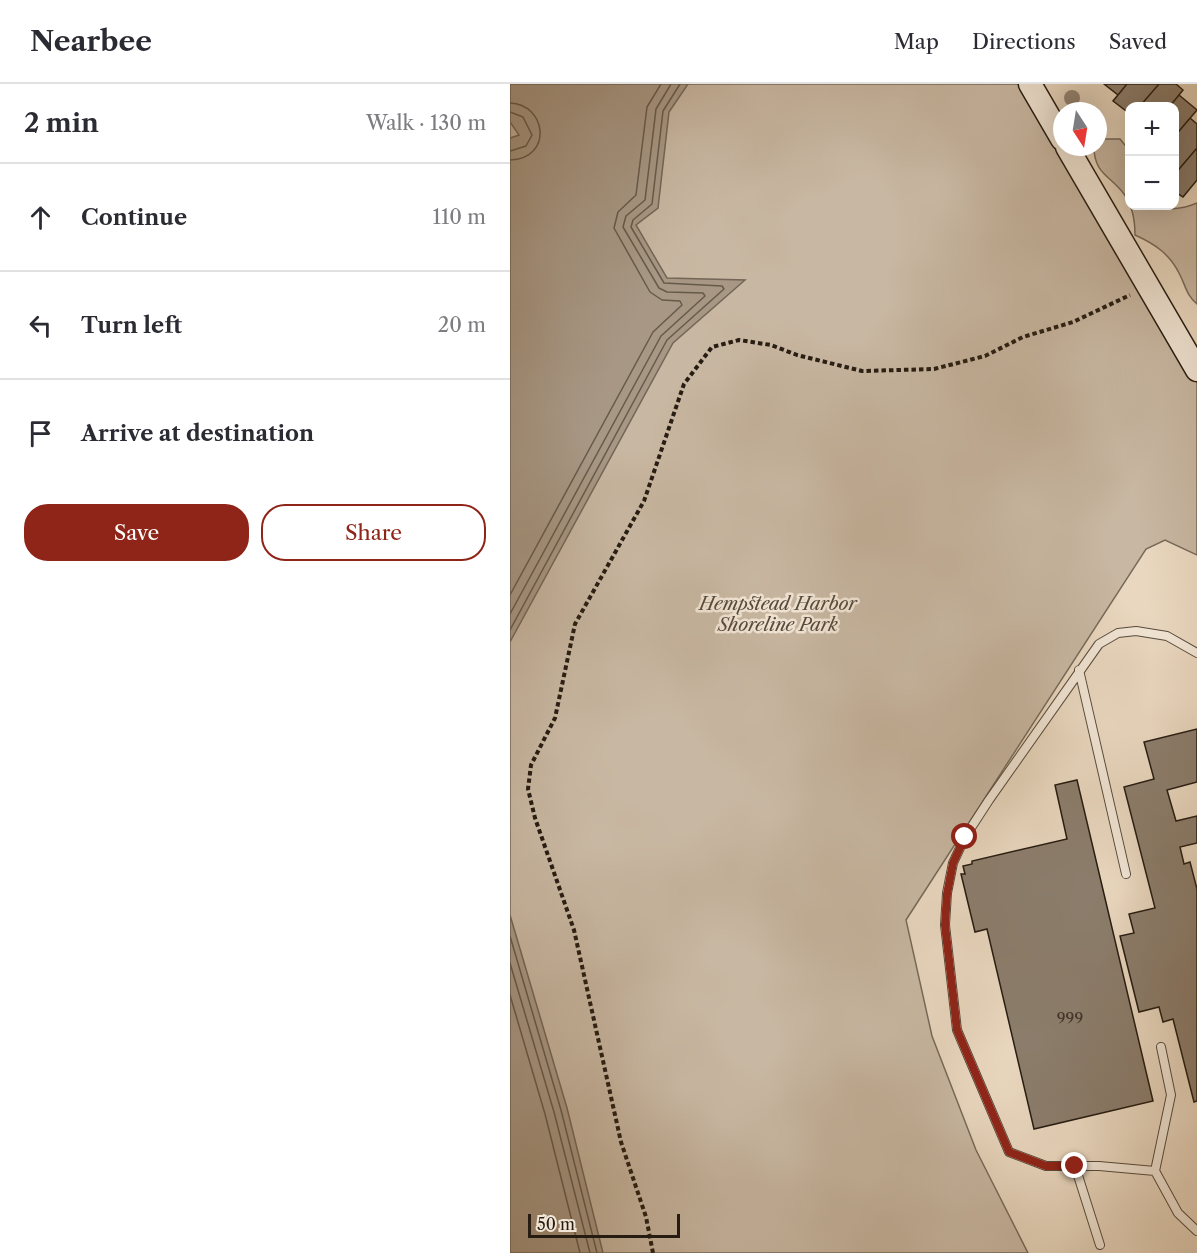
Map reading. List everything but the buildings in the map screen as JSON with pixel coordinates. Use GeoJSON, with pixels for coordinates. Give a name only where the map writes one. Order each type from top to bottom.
{"type":"FeatureCollection","features":[{"type":"Feature","properties":{"kind":"main road"},"geometry":{"type":"LineString","coordinates":[[1030,84],[1053,123]]}},
{"type":"Feature","properties":{"kind":"main road"},"geometry":{"type":"LineString","coordinates":[[1072,156],[1197,370]]}},
{"type":"Feature","properties":{"kind":"lane"},"geometry":{"type":"LineString","coordinates":[[1155,1171],[1046,1166],[1009,1152],[957,1030],[945,925],[947,894],[953,863],[965,837],[1099,644],[1108,637],[1127,632],[1167,636],[1197,653]]}},
{"type":"Feature","properties":{"kind":"lane"},"geometry":{"type":"LineString","coordinates":[[1079,670],[1126,873]]}},
{"type":"Feature","properties":{"kind":"lane"},"geometry":{"type":"LineString","coordinates":[[1161,1047],[1171,1095],[1155,1171],[1178,1213],[1197,1231]]}},
{"type":"Feature","properties":{"kind":"lane"},"geometry":{"type":"LineString","coordinates":[[1075,1166],[1100,1245]]}},
{"type":"Feature","properties":{"kind":"path"},"geometry":{"type":"LineString","coordinates":[[653,1253],[646,1217],[621,1143],[574,930],[535,818],[528,789],[531,765],[555,718],[575,624],[644,501],[684,384],[712,347],[739,340],[771,345],[797,355],[862,371],[934,369],[985,356],[1023,337],[1081,319],[1131,295]]}},
{"type":"Feature","properties":{"kind":"green space","name":"Hempstead Harbor Shoreline Park"},"geometry":{"type":"Polygon","coordinates":[[[510,84],[1030,84],[1053,123],[1053,156],[1072,156],[1197,368],[1197,555],[1165,540],[1146,549],[906,920],[932,1036],[976,1150],[1028,1253],[510,1253],[510,84]]]}},
{"type":"Feature","properties":{"kind":"green space"},"geometry":{"type":"Polygon","coordinates":[[[1107,139],[1120,139],[1125,145],[1125,196],[1104,174],[1095,156],[1107,156],[1107,139]]]}},
{"type":"Feature","properties":{"kind":"green space"},"geometry":{"type":"Polygon","coordinates":[[[1197,203],[1197,304],[1167,255],[1135,235],[1131,210],[1179,210],[1197,203]]]}},
{"type":"Feature","properties":{"kind":"water"},"geometry":{"type":"Polygon","coordinates":[[[510,84],[688,84],[669,112],[658,208],[636,225],[667,278],[745,280],[673,343],[510,642],[510,138],[519,135],[510,122],[510,84]]]}},
{"type":"Feature","properties":{"kind":"water"},"geometry":{"type":"Polygon","coordinates":[[[510,915],[567,1108],[603,1253],[510,1253],[510,915]]]}},
{"type":"Feature","properties":{"kind":"route"},"geometry":{"type":"LineString","coordinates":[[965,837],[953,863],[947,894],[945,925],[957,1030],[1009,1152],[1046,1166],[1075,1166]]}}]}
